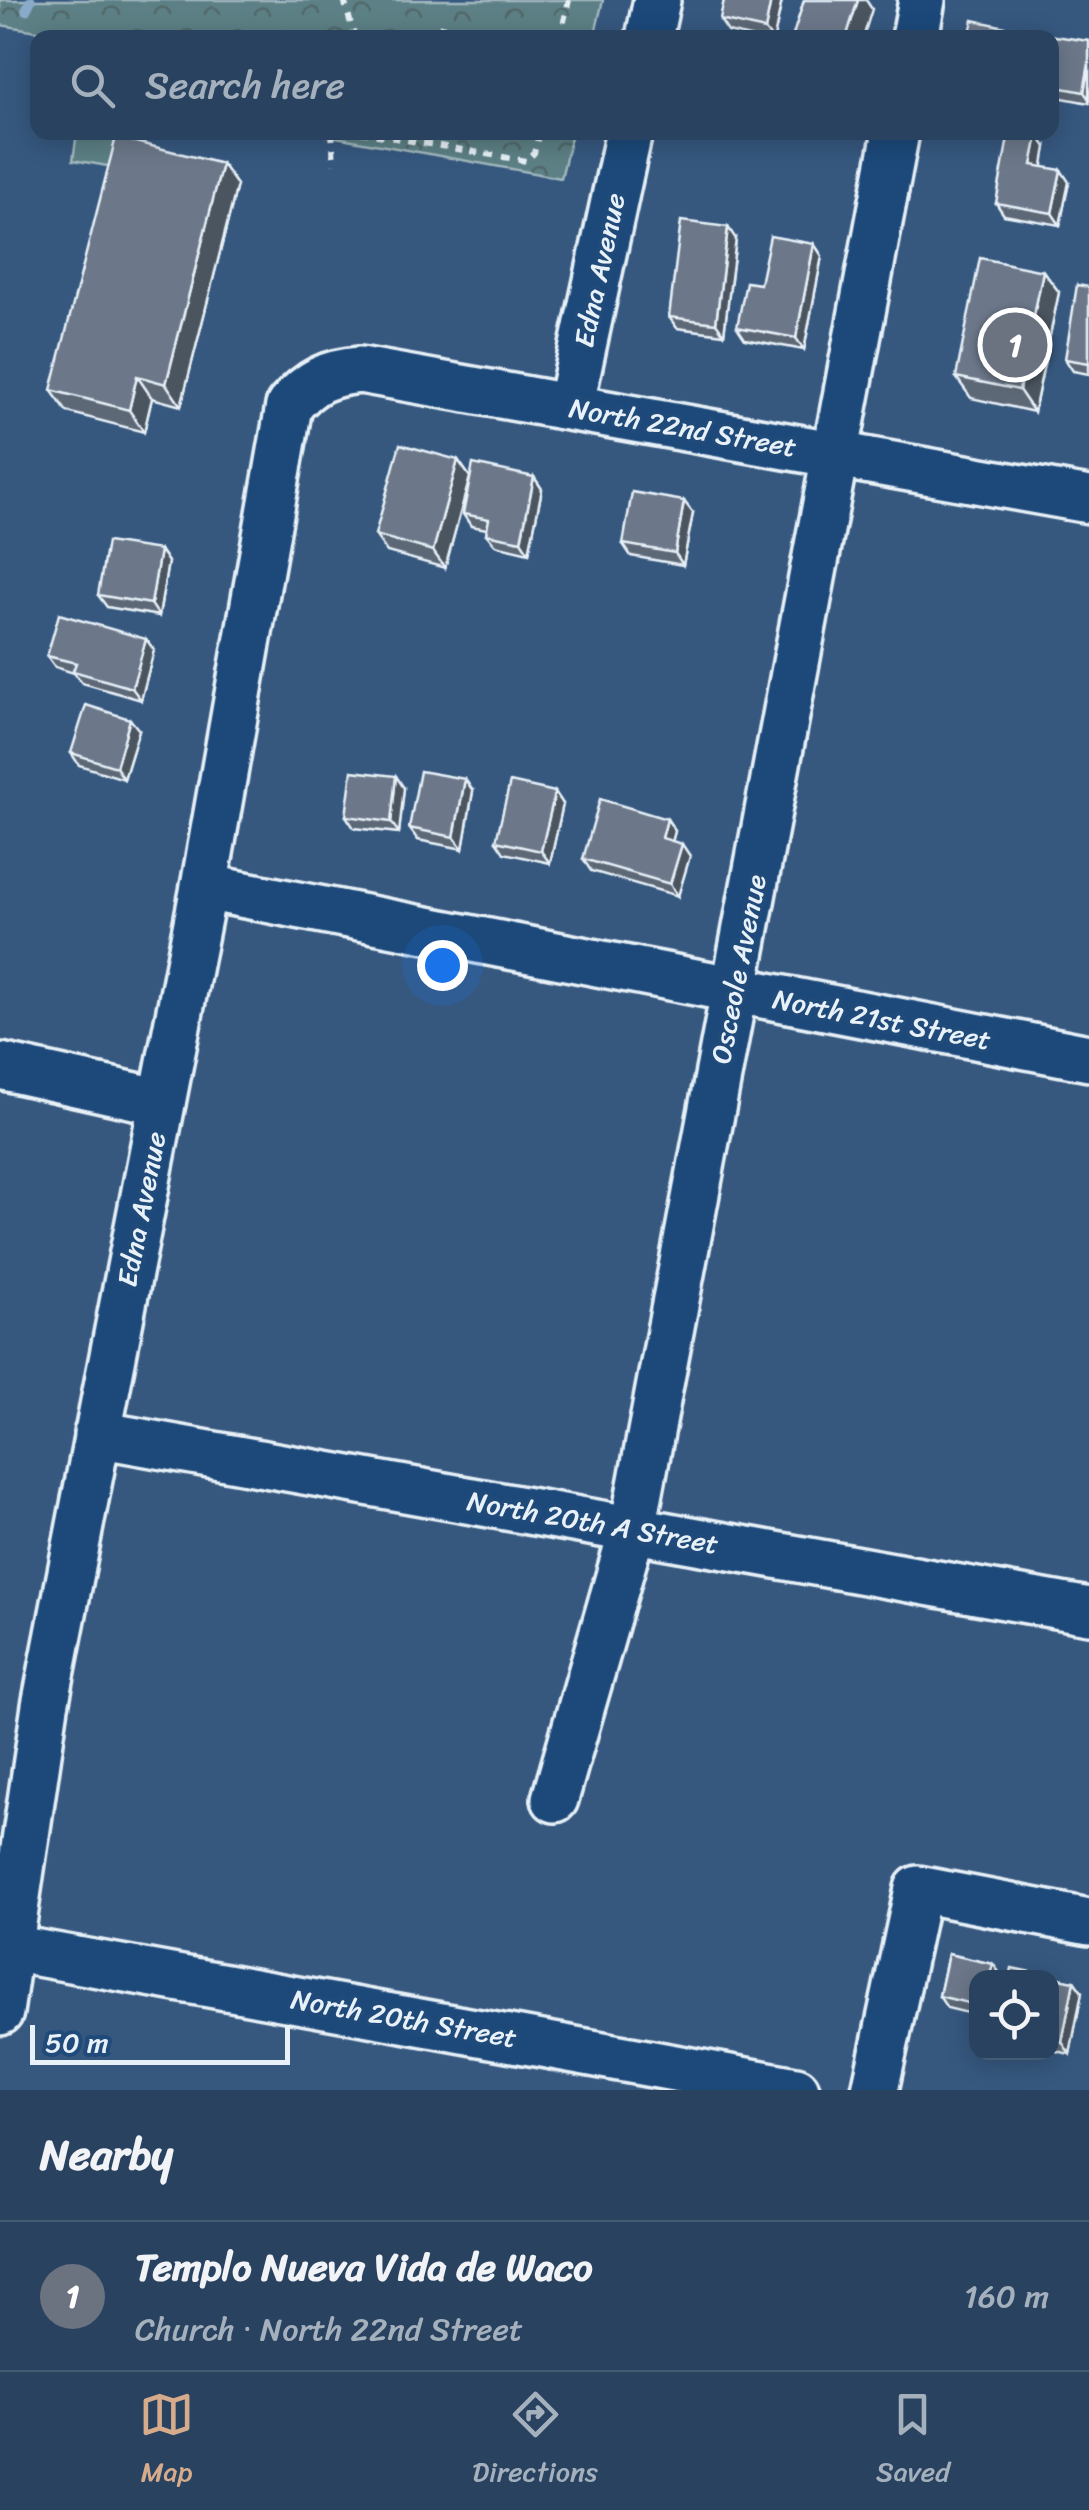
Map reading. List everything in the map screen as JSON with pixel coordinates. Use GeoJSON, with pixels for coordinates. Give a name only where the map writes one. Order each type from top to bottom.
{"type":"FeatureCollection","features":[{"type":"Feature","properties":{"kind":"street"},"geometry":{"type":"LineString","coordinates":[[651,30],[657,0]]}},
{"type":"Feature","properties":{"kind":"street"},"geometry":{"type":"LineString","coordinates":[[916,30],[922,0]]}},
{"type":"Feature","properties":{"kind":"street","name":"Edna Avenue"},"geometry":{"type":"LineString","coordinates":[[570,407],[627,140]]}},
{"type":"Feature","properties":{"kind":"street","name":"Osceole Avenue"},"geometry":{"type":"LineString","coordinates":[[555,1799],[633,1528],[894,140]]}},
{"type":"Feature","properties":{"kind":"street","name":"North 22nd Street"},"geometry":{"type":"LineString","coordinates":[[289,406],[308,385],[325,376],[360,370],[1089,500]]}},
{"type":"Feature","properties":{"kind":"street","name":"Edna Avenue"},"geometry":{"type":"LineString","coordinates":[[0,2012],[10,1948],[20,1737],[97,1434],[204,887],[289,406]]}},
{"type":"Feature","properties":{"kind":"street","name":"North 21st Street"},"geometry":{"type":"LineString","coordinates":[[204,887],[1089,1058]]}},
{"type":"Feature","properties":{"kind":"street"},"geometry":{"type":"LineString","coordinates":[[0,1066],[162,1102]]}},
{"type":"Feature","properties":{"kind":"street","name":"North 20th A Street"},"geometry":{"type":"LineString","coordinates":[[97,1434],[1089,1611]]}},
{"type":"Feature","properties":{"kind":"street"},"geometry":{"type":"LineString","coordinates":[[875,2090],[918,1889],[1089,1922]]}},
{"type":"Feature","properties":{"kind":"street","name":"North 20th Street"},"geometry":{"type":"LineString","coordinates":[[10,1948],[796,2090]]}},
{"type":"Feature","properties":{"kind":"path"},"geometry":{"type":"LineString","coordinates":[[344,0],[353,30]]}},
{"type":"Feature","properties":{"kind":"path"},"geometry":{"type":"LineString","coordinates":[[562,30],[569,0]]}},
{"type":"Feature","properties":{"kind":"path"},"geometry":{"type":"LineString","coordinates":[[332,140],[334,164]]}},
{"type":"Feature","properties":{"kind":"path"},"geometry":{"type":"LineString","coordinates":[[407,140],[526,160],[534,153],[537,140]]}},
{"type":"Feature","properties":{"kind":"green space"},"geometry":{"type":"Polygon","coordinates":[[[0,0],[603,0],[596,30],[32,30],[0,25],[0,0]]]}},
{"type":"Feature","properties":{"kind":"green space"},"geometry":{"type":"Polygon","coordinates":[[[76,140],[124,140],[119,168],[73,160],[76,140]]]}},
{"type":"Feature","properties":{"kind":"green space"},"geometry":{"type":"Polygon","coordinates":[[[352,140],[570,140],[561,178],[352,140]]]}},
{"type":"Feature","properties":{"kind":"building"},"geometry":{"type":"Polygon","coordinates":[[[724,0],[771,0],[765,30],[720,20],[724,0]]]}},
{"type":"Feature","properties":{"kind":"building"},"geometry":{"type":"Polygon","coordinates":[[[804,0],[858,0],[849,30],[795,30],[804,0]]]}},
{"type":"Feature","properties":{"kind":"building"},"geometry":{"type":"Polygon","coordinates":[[[973,20],[1010,28],[1010,30],[971,30],[973,20]]]}},
{"type":"Feature","properties":{"kind":"building"},"geometry":{"type":"Polygon","coordinates":[[[1059,37],[1089,41],[1084,92],[1059,87],[1059,37]]]}},
{"type":"Feature","properties":{"kind":"building"},"geometry":{"type":"Polygon","coordinates":[[[115,140],[222,164],[166,384],[137,376],[129,410],[51,390],[115,140]]]}},
{"type":"Feature","properties":{"kind":"building"},"geometry":{"type":"Polygon","coordinates":[[[1008,140],[1037,140],[1032,165],[1061,170],[1052,213],[996,203],[1008,140]]]}},
{"type":"Feature","properties":{"kind":"building"},"geometry":{"type":"Polygon","coordinates":[[[681,221],[728,227],[716,323],[669,317],[681,221]]]}},
{"type":"Feature","properties":{"kind":"building"},"geometry":{"type":"Polygon","coordinates":[[[770,236],[814,244],[796,338],[737,327],[746,282],[760,284],[770,236]]]}},
{"type":"Feature","properties":{"kind":"building"},"geometry":{"type":"Polygon","coordinates":[[[980,258],[1043,271],[1019,390],[956,377],[980,258]]]}},
{"type":"Feature","properties":{"kind":"building"},"geometry":{"type":"Polygon","coordinates":[[[1077,285],[1089,287],[1089,363],[1065,359],[1077,285]]]}},
{"type":"Feature","properties":{"kind":"building"},"geometry":{"type":"Polygon","coordinates":[[[400,444],[458,460],[433,551],[375,535],[400,444]]]}},
{"type":"Feature","properties":{"kind":"building"},"geometry":{"type":"Polygon","coordinates":[[[473,464],[534,477],[521,541],[486,534],[489,519],[463,514],[473,464]]]}},
{"type":"Feature","properties":{"kind":"building"},"geometry":{"type":"Polygon","coordinates":[[[632,492],[684,501],[675,553],[623,544],[632,492]]]}},
{"type":"Feature","properties":{"kind":"building"},"geometry":{"type":"Polygon","coordinates":[[[107,542],[160,550],[151,604],[98,595],[107,542]]]}},
{"type":"Feature","properties":{"kind":"building"},"geometry":{"type":"Polygon","coordinates":[[[59,614],[146,639],[132,688],[73,671],[76,663],[47,656],[59,614]]]}},
{"type":"Feature","properties":{"kind":"building"},"geometry":{"type":"Polygon","coordinates":[[[86,705],[130,719],[116,767],[71,753],[86,705]]]}},
{"type":"Feature","properties":{"kind":"building"},"geometry":{"type":"Polygon","coordinates":[[[352,771],[396,776],[391,822],[346,816],[352,771]]]}},
{"type":"Feature","properties":{"kind":"building"},"geometry":{"type":"Polygon","coordinates":[[[420,771],[465,779],[454,837],[409,828],[420,771]]]}},
{"type":"Feature","properties":{"kind":"building"},"geometry":{"type":"Polygon","coordinates":[[[510,782],[555,792],[541,851],[496,841],[510,782]]]}},
{"type":"Feature","properties":{"kind":"building"},"geometry":{"type":"Polygon","coordinates":[[[600,799],[667,819],[662,838],[682,844],[670,884],[583,859],[600,799]]]}},
{"type":"Feature","properties":{"kind":"building"},"geometry":{"type":"Polygon","coordinates":[[[948,1954],[993,1964],[991,1970],[969,1970],[969,2003],[939,1996],[948,1954]]]}},
{"type":"Feature","properties":{"kind":"building"},"geometry":{"type":"Polygon","coordinates":[[[1059,1978],[1074,1981],[1062,2042],[1059,2041],[1059,1978]]]}},
{"type":"Feature","properties":{"kind":"waterway"},"geometry":{"type":"LineString","coordinates":[[26,10],[31,0]]}},
{"type":"Feature","properties":{"kind":"place","name":"Templo Nueva Vida de Waco"},"geometry":{"type":"Point","coordinates":[1015,345]}}]}
